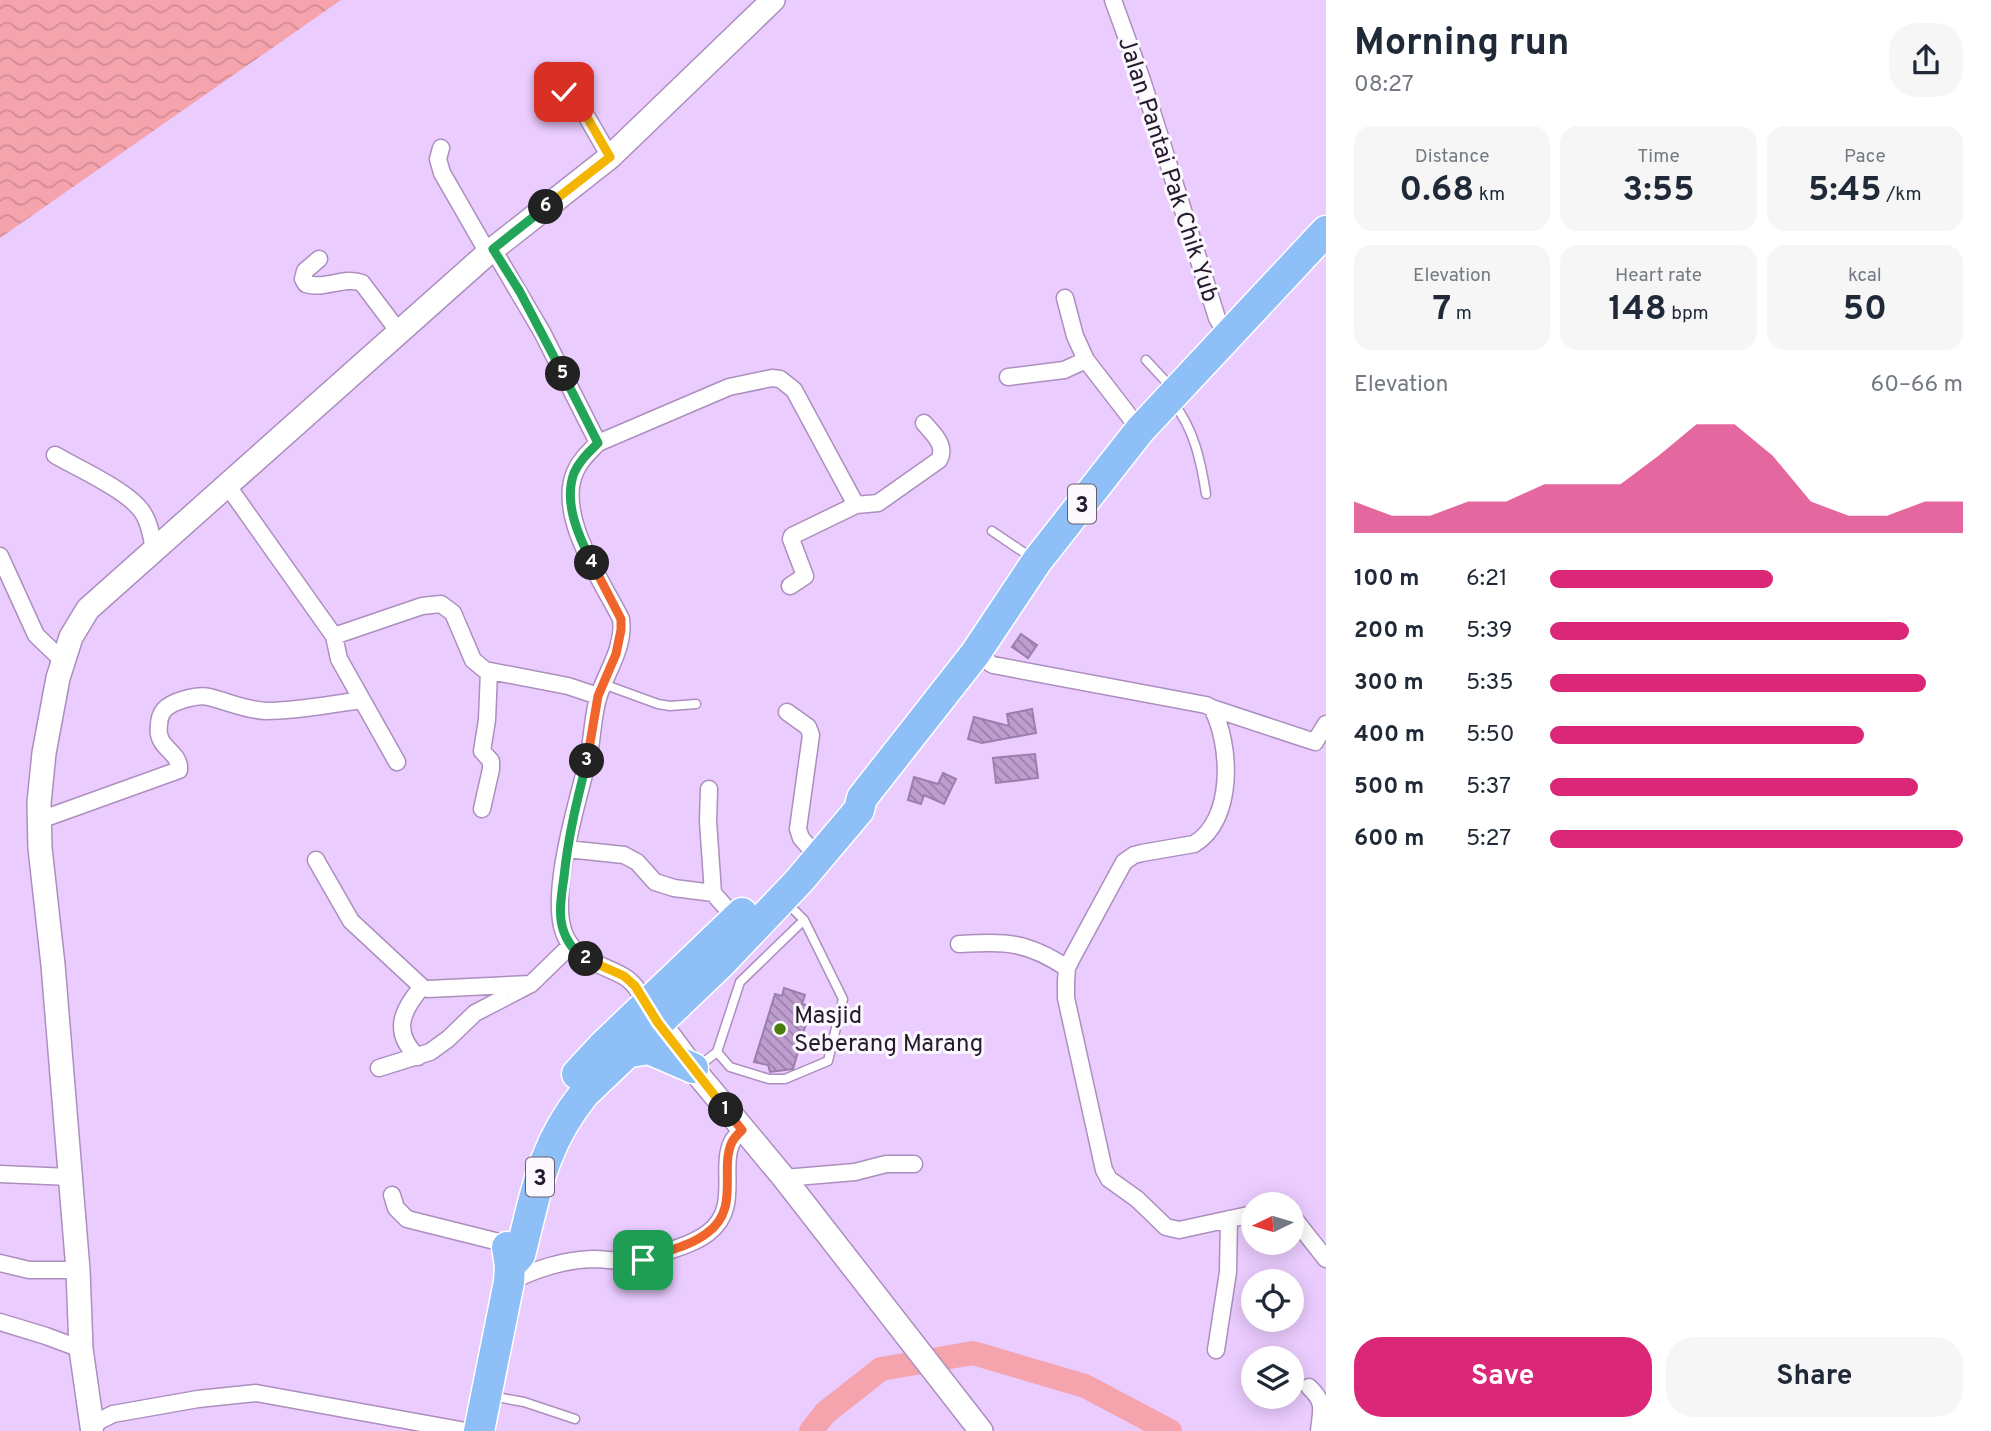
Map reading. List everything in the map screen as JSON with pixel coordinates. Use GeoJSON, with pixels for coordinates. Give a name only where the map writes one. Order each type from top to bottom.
{"type":"FeatureCollection","features":[{"type":"Feature","properties":{"kind":"highway","name":"3"},"geometry":{"type":"LineString","coordinates":[[479,1431],[535,1136],[549,1110],[604,1045],[652,1013],[731,973],[783,898],[859,810],[862,798],[975,654],[1037,561],[1140,430],[1326,231]]}},
{"type":"Feature","properties":{"kind":"highway","name":"3"},"geometry":{"type":"LineString","coordinates":[[509,1264],[520,1255],[543,1164],[566,1116],[625,1053],[652,1013],[736,919],[852,801],[862,798]]}},
{"type":"Feature","properties":{"kind":"highway"},"geometry":{"type":"LineString","coordinates":[[625,1053],[649,1049],[701,1064]]}},
{"type":"Feature","properties":{"kind":"street"},"geometry":{"type":"LineString","coordinates":[[91,1429],[81,1349],[78,1270],[40,848],[44,753],[51,709],[71,637],[88,609],[490,251],[610,157],[772,0]]}},
{"type":"Feature","properties":{"kind":"street","name":"Jalan Pantai Pak Chik Yub"},"geometry":{"type":"LineString","coordinates":[[1113,0],[1142,80],[1217,318],[1228,337]]}},
{"type":"Feature","properties":{"kind":"street"},"geometry":{"type":"LineString","coordinates":[[547,71],[555,85],[584,112],[610,157]]}},
{"type":"Feature","properties":{"kind":"street"},"geometry":{"type":"LineString","coordinates":[[441,148],[438,159],[442,173],[525,302],[598,443]]}},
{"type":"Feature","properties":{"kind":"street"},"geometry":{"type":"LineString","coordinates":[[319,259],[305,271],[303,279],[306,284],[315,286],[345,281],[362,283],[400,332]]}},
{"type":"Feature","properties":{"kind":"street"},"geometry":{"type":"LineString","coordinates":[[1065,298],[1075,336],[1086,360],[1140,430]]}},
{"type":"Feature","properties":{"kind":"street"},"geometry":{"type":"LineString","coordinates":[[1008,377],[1064,370],[1086,360]]}},
{"type":"Feature","properties":{"kind":"street"},"geometry":{"type":"LineString","coordinates":[[856,505],[794,390],[780,379],[764,378],[729,387],[598,443],[583,459],[574,474],[572,501],[578,531],[621,619],[620,641],[601,690],[572,820],[561,920],[571,945],[578,954],[624,976],[635,986],[652,1013],[701,1064],[742,1130],[784,1178],[981,1431]]}},
{"type":"Feature","properties":{"kind":"street"},"geometry":{"type":"LineString","coordinates":[[790,586],[805,576],[792,536],[856,505],[878,503],[939,460],[942,455],[941,446],[924,424]]}},
{"type":"Feature","properties":{"kind":"street"},"geometry":{"type":"LineString","coordinates":[[55,455],[131,499],[162,542]]}},
{"type":"Feature","properties":{"kind":"street"},"geometry":{"type":"LineString","coordinates":[[227,485],[334,636],[339,659],[397,762]]}},
{"type":"Feature","properties":{"kind":"street"},"geometry":{"type":"LineString","coordinates":[[0,556],[4,576],[36,635],[63,661]]}},
{"type":"Feature","properties":{"kind":"street"},"geometry":{"type":"LineString","coordinates":[[334,636],[422,606],[441,604],[453,613],[478,666],[489,671],[601,690]]}},
{"type":"Feature","properties":{"kind":"street"},"geometry":{"type":"LineString","coordinates":[[975,654],[993,665],[1209,706],[1321,745],[1326,724]]}},
{"type":"Feature","properties":{"kind":"street"},"geometry":{"type":"LineString","coordinates":[[482,808],[491,769],[491,761],[482,752],[489,701],[489,671]]}},
{"type":"Feature","properties":{"kind":"street"},"geometry":{"type":"LineString","coordinates":[[40,820],[179,771],[178,762],[158,736],[161,716],[172,704],[203,696],[234,706],[265,711],[362,700]]}},
{"type":"Feature","properties":{"kind":"street"},"geometry":{"type":"LineString","coordinates":[[1209,706],[1221,725],[1226,764],[1226,785],[1215,819],[1201,840],[1194,844],[1134,855],[1124,862],[1068,968],[1066,998],[1106,1175],[1170,1229],[1178,1230],[1241,1216]]}},
{"type":"Feature","properties":{"kind":"street"},"geometry":{"type":"LineString","coordinates":[[787,712],[808,727],[811,735],[798,829],[808,846]]}},
{"type":"Feature","properties":{"kind":"street"},"geometry":{"type":"LineString","coordinates":[[709,789],[708,821],[713,893],[736,919]]}},
{"type":"Feature","properties":{"kind":"street"},"geometry":{"type":"LineString","coordinates":[[567,849],[624,855],[637,862],[655,882],[674,888],[713,893]]}},
{"type":"Feature","properties":{"kind":"street"},"geometry":{"type":"LineString","coordinates":[[316,860],[351,921],[422,987],[428,989],[531,984]]}},
{"type":"Feature","properties":{"kind":"street"},"geometry":{"type":"LineString","coordinates":[[959,944],[1021,945],[1045,954],[1068,968]]}},
{"type":"Feature","properties":{"kind":"street"},"geometry":{"type":"LineString","coordinates":[[379,1068],[418,1057],[441,1045],[475,1013],[531,984],[571,945]]}},
{"type":"Feature","properties":{"kind":"street"},"geometry":{"type":"LineString","coordinates":[[418,1057],[405,1043],[402,1023],[407,1008],[422,987]]}},
{"type":"Feature","properties":{"kind":"street"},"geometry":{"type":"LineString","coordinates":[[392,1195],[397,1208],[407,1219],[509,1264],[545,1266],[596,1259],[635,1262],[699,1238],[709,1232],[723,1215],[732,1142],[742,1130]]}},
{"type":"Feature","properties":{"kind":"street"},"geometry":{"type":"LineString","coordinates":[[784,1178],[855,1171],[886,1164],[914,1164]]}},
{"type":"Feature","properties":{"kind":"street"},"geometry":{"type":"LineString","coordinates":[[0,1174],[70,1177]]}},
{"type":"Feature","properties":{"kind":"street"},"geometry":{"type":"LineString","coordinates":[[1216,1350],[1228,1272],[1229,1219]]}},
{"type":"Feature","properties":{"kind":"street"},"geometry":{"type":"LineString","coordinates":[[1304,1231],[1326,1259]]}},
{"type":"Feature","properties":{"kind":"street"},"geometry":{"type":"LineString","coordinates":[[0,1264],[29,1270],[78,1270]]}},
{"type":"Feature","properties":{"kind":"street"},"geometry":{"type":"LineString","coordinates":[[0,1322],[81,1349]]}},
{"type":"Feature","properties":{"kind":"street"},"geometry":{"type":"LineString","coordinates":[[1309,1387],[1322,1404],[1319,1431]]}},
{"type":"Feature","properties":{"kind":"street"},"geometry":{"type":"LineString","coordinates":[[91,1429],[103,1417],[113,1414],[198,1399],[256,1393],[466,1431]]}},
{"type":"Feature","properties":{"kind":"lane"},"geometry":{"type":"LineString","coordinates":[[1146,359],[1172,395],[1196,446],[1206,494]]}},
{"type":"Feature","properties":{"kind":"lane"},"geometry":{"type":"LineString","coordinates":[[992,531],[1037,561]]}},
{"type":"Feature","properties":{"kind":"lane"},"geometry":{"type":"LineString","coordinates":[[601,690],[658,704],[696,704]]}},
{"type":"Feature","properties":{"kind":"lane"},"geometry":{"type":"LineString","coordinates":[[783,898],[804,920],[843,999],[828,1061],[785,1079],[769,1079],[730,1067],[701,1064],[731,973],[804,920]]}},
{"type":"Feature","properties":{"kind":"lane"},"geometry":{"type":"LineString","coordinates":[[485,1395],[524,1402],[575,1419]]}},
{"type":"Feature","properties":{"kind":"water"},"geometry":{"type":"Polygon","coordinates":[[[0,0],[341,0],[0,238],[0,0]]]}},
{"type":"Feature","properties":{"kind":"building"},"geometry":{"type":"Polygon","coordinates":[[[1021,634],[1037,645],[1028,658],[1012,647],[1021,634]]]}},
{"type":"Feature","properties":{"kind":"building"},"geometry":{"type":"Polygon","coordinates":[[[1032,709],[1036,733],[982,743],[968,739],[974,717],[1009,726],[1007,714],[1032,709]]]}},
{"type":"Feature","properties":{"kind":"building"},"geometry":{"type":"Polygon","coordinates":[[[1035,754],[1038,778],[996,783],[993,758],[1035,754]]]}},
{"type":"Feature","properties":{"kind":"building"},"geometry":{"type":"Polygon","coordinates":[[[943,773],[956,779],[944,804],[924,795],[921,804],[908,800],[914,777],[938,784],[943,773]]]}},
{"type":"Feature","properties":{"kind":"building","name":"Masjid Seberang Marang"},"geometry":{"type":"Polygon","coordinates":[[[784,988],[805,995],[802,1004],[811,1006],[793,1069],[770,1072],[768,1065],[754,1062],[775,994],[782,996],[784,988]]]}},
{"type":"Feature","properties":{"kind":"waterway"},"geometry":{"type":"LineString","coordinates":[[811,1431],[825,1413],[881,1369],[973,1353],[1085,1386],[1170,1431]]}},
{"type":"Feature","properties":{"kind":"place","name":"Masjid Seberang Marang"},"geometry":{"type":"Point","coordinates":[780,1029]}},
{"type":"Feature","properties":{"kind":"route"},"geometry":{"type":"LineString","coordinates":[[564,92],[584,112],[610,157],[493,249],[542,332],[598,443],[574,474],[572,510],[578,531],[621,619],[620,641],[598,696],[592,739],[569,835],[561,920],[565,934],[578,954],[624,976],[635,986],[658,1023],[742,1130],[732,1142],[727,1196],[723,1215],[715,1226],[699,1238],[643,1260]]}}]}
